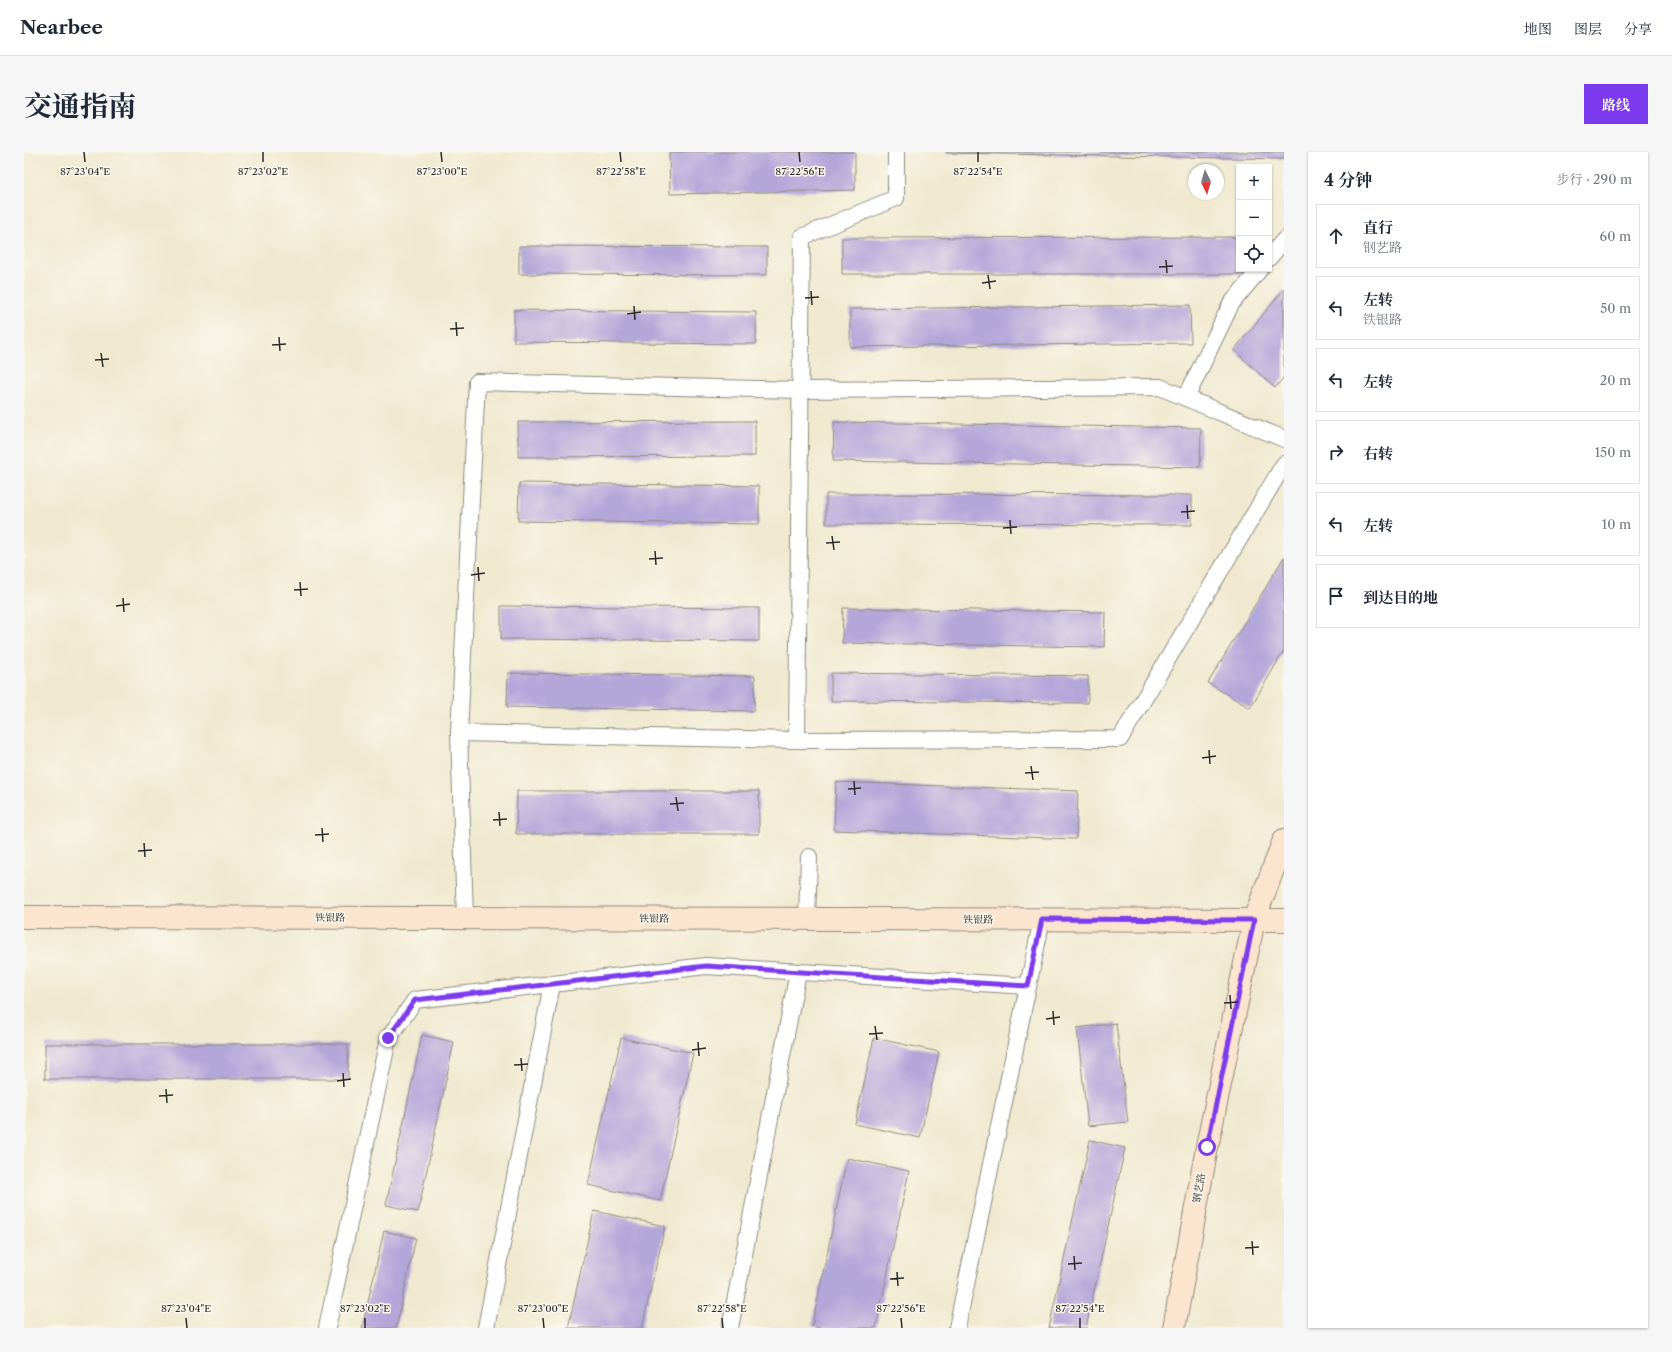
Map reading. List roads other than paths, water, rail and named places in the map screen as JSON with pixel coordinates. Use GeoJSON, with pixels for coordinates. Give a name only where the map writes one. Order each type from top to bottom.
{"type":"FeatureCollection","features":[{"type":"Feature","properties":{"kind":"main road","name":"钢艺路"},"geometry":{"type":"LineString","coordinates":[[1174,1328],[1207,1147],[1254,920],[1284,840]]}},
{"type":"Feature","properties":{"kind":"main road","name":"铁银路"},"geometry":{"type":"LineString","coordinates":[[24,916],[1284,920]]}},
{"type":"Feature","properties":{"kind":"lane"},"geometry":{"type":"LineString","coordinates":[[797,740],[802,237],[896,198],[896,152]]}},
{"type":"Feature","properties":{"kind":"lane"},"geometry":{"type":"LineString","coordinates":[[1272,254],[1284,240]]}},
{"type":"Feature","properties":{"kind":"lane"},"geometry":{"type":"LineString","coordinates":[[1186,398],[1231,304],[1258,272]]}},
{"type":"Feature","properties":{"kind":"lane"},"geometry":{"type":"LineString","coordinates":[[465,918],[459,733],[477,382],[801,390],[1160,387],[1284,439]]}},
{"type":"Feature","properties":{"kind":"lane"},"geometry":{"type":"LineString","coordinates":[[459,733],[797,740],[1120,739],[1284,464]]}},
{"type":"Feature","properties":{"kind":"lane"},"geometry":{"type":"LineString","coordinates":[[807,919],[809,857]]}},
{"type":"Feature","properties":{"kind":"lane"},"geometry":{"type":"LineString","coordinates":[[957,1328],[1042,919]]}},
{"type":"Feature","properties":{"kind":"lane"},"geometry":{"type":"LineString","coordinates":[[327,1328],[388,1038],[415,1000],[706,966],[1028,986]]}},
{"type":"Feature","properties":{"kind":"lane"},"geometry":{"type":"LineString","coordinates":[[730,1328],[798,972]]}},
{"type":"Feature","properties":{"kind":"lane"},"geometry":{"type":"LineString","coordinates":[[486,1328],[552,984]]}}]}
